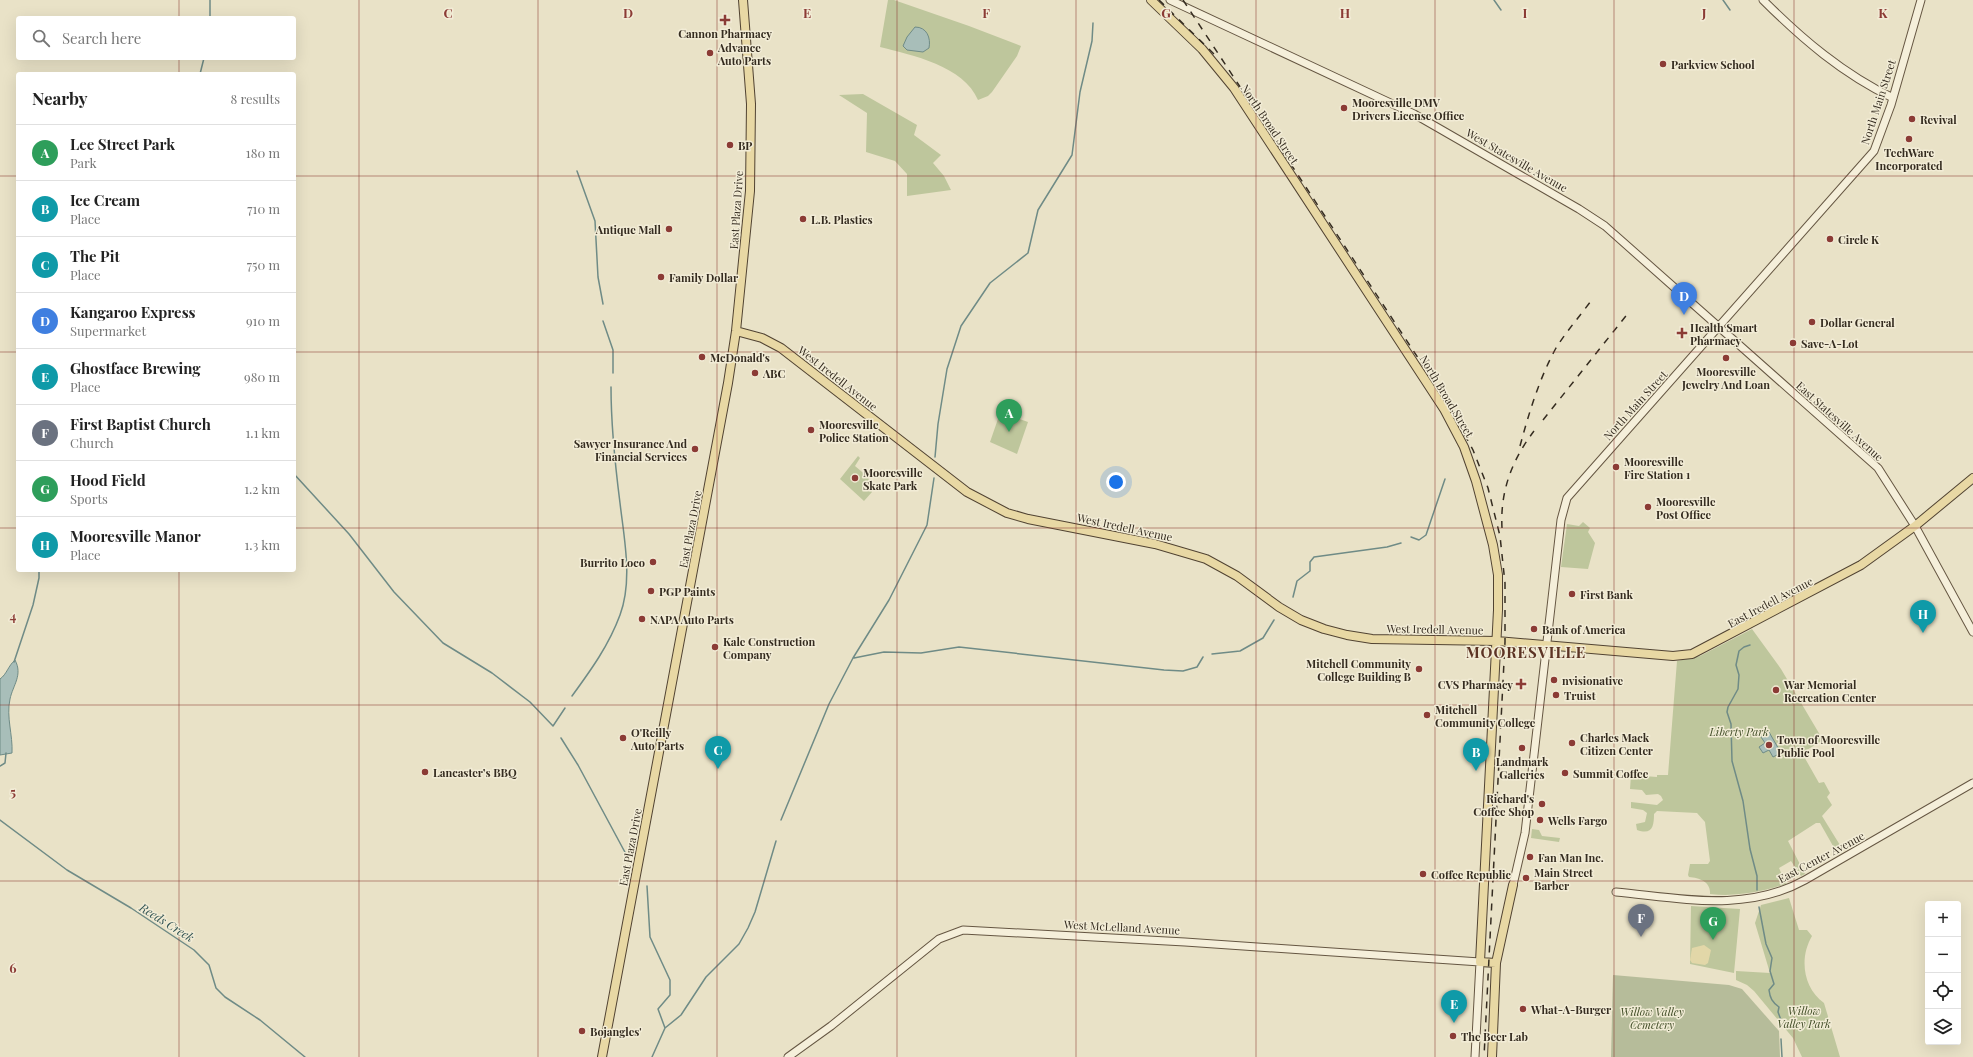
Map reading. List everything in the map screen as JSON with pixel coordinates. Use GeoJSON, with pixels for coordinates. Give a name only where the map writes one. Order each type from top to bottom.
{"type":"FeatureCollection","features":[{"type":"Feature","properties":{"kind":"main road","name":"East Plaza Drive"},"geometry":{"type":"LineString","coordinates":[[602,1057],[728,383],[736,331],[750,191],[751,104],[743,0]]}},
{"type":"Feature","properties":{"kind":"main road","name":"North Broad Street"},"geometry":{"type":"LineString","coordinates":[[1151,0],[1202,49],[1234,88],[1432,389],[1455,428],[1464,447],[1476,481],[1493,545],[1498,575],[1497,641],[1480,962]]}},
{"type":"Feature","properties":{"kind":"main road","name":"West Iredell Avenue"},"geometry":{"type":"LineString","coordinates":[[736,331],[762,338],[781,348],[967,492],[1007,513],[1028,519],[1155,544],[1206,559],[1228,570],[1301,620],[1324,629],[1347,635],[1372,638],[1497,641],[1547,645]]}},
{"type":"Feature","properties":{"kind":"main road","name":"East Iredell Avenue"},"geometry":{"type":"LineString","coordinates":[[1547,645],[1673,656],[1692,654],[1861,565],[1915,526],[1973,478]]}},
{"type":"Feature","properties":{"kind":"main road"},"geometry":{"type":"LineString","coordinates":[[1492,1057],[1496,963],[1513,885]]}},
{"type":"Feature","properties":{"kind":"main road","name":"West McLelland Avenue"},"geometry":{"type":"LineString","coordinates":[[1480,962],[1496,963]]}},
{"type":"Feature","properties":{"kind":"street","name":"West Statesville Avenue"},"geometry":{"type":"LineString","coordinates":[[1170,0],[1414,114],[1579,209],[1604,226],[1718,327]]}},
{"type":"Feature","properties":{"kind":"street"},"geometry":{"type":"LineString","coordinates":[[1763,0],[1806,40],[1840,68],[1859,81],[1893,98]]}},
{"type":"Feature","properties":{"kind":"street","name":"North Main Street"},"geometry":{"type":"LineString","coordinates":[[1513,885],[1524,833],[1561,520],[1567,498],[1865,164],[1874,151],[1880,137],[1893,98],[1921,0]]}},
{"type":"Feature","properties":{"kind":"street","name":"East Statesville Avenue"},"geometry":{"type":"LineString","coordinates":[[1718,327],[1878,468],[1915,526],[1973,632]]}},
{"type":"Feature","properties":{"kind":"street","name":"East Center Avenue"},"geometry":{"type":"LineString","coordinates":[[1616,892],[1722,901],[1765,897],[1794,886],[1805,880],[1973,783]]}},
{"type":"Feature","properties":{"kind":"street","name":"West McLelland Avenue"},"geometry":{"type":"LineString","coordinates":[[788,1057],[830,1026],[939,939],[963,930],[1177,941],[1480,962]]}},
{"type":"Feature","properties":{"kind":"street"},"geometry":{"type":"LineString","coordinates":[[1476,1057],[1480,962]]}},
{"type":"Feature","properties":{"kind":"green space"},"geometry":{"type":"Polygon","coordinates":[[[888,0],[894,0],[1021,46],[1017,56],[992,92],[988,96],[978,100],[971,88],[961,78],[949,70],[921,58],[880,47],[888,0]]]}},
{"type":"Feature","properties":{"kind":"green space"},"geometry":{"type":"Polygon","coordinates":[[[863,94],[917,125],[914,135],[941,155],[933,163],[944,176],[951,190],[907,196],[907,174],[895,161],[866,152],[867,113],[839,95],[863,94]]]}},
{"type":"Feature","properties":{"kind":"green space"},"geometry":{"type":"Polygon","coordinates":[[[1003,413],[1028,422],[1017,454],[990,442],[999,416],[1003,413]]]}},
{"type":"Feature","properties":{"kind":"green space","name":"Mooresville Skate Park"},"geometry":{"type":"Polygon","coordinates":[[[858,456],[860,458],[855,466],[868,477],[872,492],[864,501],[840,479],[858,456]]]}},
{"type":"Feature","properties":{"kind":"green space"},"geometry":{"type":"Polygon","coordinates":[[[1583,522],[1590,528],[1588,532],[1595,543],[1588,569],[1561,567],[1567,524],[1579,526],[1583,522]]]}},
{"type":"Feature","properties":{"kind":"green space","name":"Liberty Park"},"geometry":{"type":"Polygon","coordinates":[[[1752,629],[1781,669],[1823,740],[1802,753],[1819,783],[1824,782],[1830,793],[1827,797],[1832,805],[1822,816],[1843,850],[1837,853],[1820,823],[1816,823],[1788,841],[1805,874],[1801,876],[1791,861],[1779,868],[1786,884],[1749,893],[1730,895],[1710,894],[1709,886],[1704,881],[1689,877],[1688,875],[1690,864],[1708,864],[1710,861],[1705,822],[1697,813],[1657,811],[1654,814],[1653,826],[1649,831],[1637,830],[1636,824],[1645,822],[1647,813],[1643,810],[1631,808],[1631,802],[1657,805],[1663,800],[1658,794],[1646,795],[1642,790],[1630,789],[1631,775],[1657,777],[1657,775],[1668,775],[1677,661],[1700,656],[1752,629]]]}},
{"type":"Feature","properties":{"kind":"green space"},"geometry":{"type":"Polygon","coordinates":[[[1532,829],[1539,830],[1542,836],[1560,838],[1559,842],[1531,838],[1532,829]]]}},
{"type":"Feature","properties":{"kind":"green space","name":"Willow Valley Park"},"geometry":{"type":"Polygon","coordinates":[[[1789,898],[1799,930],[1807,930],[1812,936],[1805,954],[1805,972],[1811,989],[1824,1003],[1840,1057],[1802,1057],[1793,1038],[1754,991],[1747,985],[1736,980],[1736,971],[1770,973],[1755,923],[1761,905],[1789,898]]]}},
{"type":"Feature","properties":{"kind":"green space"},"geometry":{"type":"Polygon","coordinates":[[[1691,906],[1740,909],[1734,973],[1690,964],[1691,906]]]}},
{"type":"Feature","properties":{"kind":"green space","name":"Willow Valley Cemetery"},"geometry":{"type":"Polygon","coordinates":[[[1613,975],[1729,985],[1742,989],[1779,1031],[1780,1057],[1611,1057],[1613,975]]]}},
{"type":"Feature","properties":{"kind":"sand"},"geometry":{"type":"Polygon","coordinates":[[[1704,945],[1711,950],[1708,963],[1705,965],[1692,963],[1690,960],[1692,948],[1704,945]]]}},
{"type":"Feature","properties":{"kind":"water"},"geometry":{"type":"Polygon","coordinates":[[[915,27],[923,29],[929,37],[929,48],[923,52],[907,50],[903,46],[907,37],[915,27]]]}},
{"type":"Feature","properties":{"kind":"water"},"geometry":{"type":"Polygon","coordinates":[[[15,660],[18,675],[11,694],[9,706],[12,753],[0,755],[0,679],[15,660]]]}},
{"type":"Feature","properties":{"kind":"water","name":"Town of Mooresville Public Pool"},"geometry":{"type":"Polygon","coordinates":[[[1769,732],[1781,753],[1773,757],[1769,750],[1763,753],[1759,747],[1765,743],[1761,737],[1769,732]]]}},
{"type":"Feature","properties":{"kind":"waterway"},"geometry":{"type":"LineString","coordinates":[[210,0],[210,16]]}},
{"type":"Feature","properties":{"kind":"waterway"},"geometry":{"type":"LineString","coordinates":[[1494,0],[1501,10]]}},
{"type":"Feature","properties":{"kind":"waterway"},"geometry":{"type":"LineString","coordinates":[[1723,0],[1730,10]]}},
{"type":"Feature","properties":{"kind":"waterway"},"geometry":{"type":"LineString","coordinates":[[935,457],[938,424],[947,369],[961,326],[990,283],[1028,253],[1038,210],[1072,155],[1080,92],[1092,41],[1093,23]]}},
{"type":"Feature","properties":{"kind":"waterway"},"geometry":{"type":"LineString","coordinates":[[200,72],[204,60]]}},
{"type":"Feature","properties":{"kind":"waterway"},"geometry":{"type":"LineString","coordinates":[[577,171],[595,221],[598,277],[603,304]]}},
{"type":"Feature","properties":{"kind":"waterway"},"geometry":{"type":"LineString","coordinates":[[603,321],[613,350],[613,373]]}},
{"type":"Feature","properties":{"kind":"waterway"},"geometry":{"type":"LineString","coordinates":[[572,696],[593,667],[611,637],[624,602],[626,588],[627,573],[625,545],[616,474],[611,387]]}},
{"type":"Feature","properties":{"kind":"waterway"},"geometry":{"type":"LineString","coordinates":[[296,476],[349,534],[394,592],[443,643],[492,673],[530,702],[553,726],[565,708]]}},
{"type":"Feature","properties":{"kind":"waterway"},"geometry":{"type":"LineString","coordinates":[[781,820],[829,704],[853,658],[889,600],[927,525],[934,478]]}},
{"type":"Feature","properties":{"kind":"waterway"},"geometry":{"type":"LineString","coordinates":[[1411,537],[1419,540],[1426,535],[1445,479]]}},
{"type":"Feature","properties":{"kind":"waterway"},"geometry":{"type":"LineString","coordinates":[[1293,597],[1297,581],[1310,571],[1310,562],[1314,557],[1387,547],[1401,543]]}},
{"type":"Feature","properties":{"kind":"waterway"},"geometry":{"type":"LineString","coordinates":[[14,662],[33,605],[39,572]]}},
{"type":"Feature","properties":{"kind":"waterway"},"geometry":{"type":"LineString","coordinates":[[1212,654],[1240,651],[1263,638],[1274,620]]}},
{"type":"Feature","properties":{"kind":"waterway"},"geometry":{"type":"LineString","coordinates":[[1750,645],[1739,651],[1736,665],[1739,675],[1738,689],[1728,707],[1727,712],[1731,724],[1732,761],[1743,801],[1750,849],[1757,876],[1757,890]]}},
{"type":"Feature","properties":{"kind":"waterway"},"geometry":{"type":"LineString","coordinates":[[854,658],[884,652],[921,653],[959,647],[1183,671],[1197,667],[1203,657]]}},
{"type":"Feature","properties":{"kind":"waterway"},"geometry":{"type":"LineString","coordinates":[[561,738],[578,765],[627,856]]}},
{"type":"Feature","properties":{"kind":"waterway"},"geometry":{"type":"LineString","coordinates":[[0,766],[5,763],[6,753]]}},
{"type":"Feature","properties":{"kind":"waterway","name":"Reeds Creek"},"geometry":{"type":"LineString","coordinates":[[0,820],[67,870],[131,908],[194,950],[209,965],[216,988],[225,997],[260,1020],[305,1057]]}},
{"type":"Feature","properties":{"kind":"waterway"},"geometry":{"type":"LineString","coordinates":[[652,1057],[665,1028],[681,1015],[706,977],[739,944],[755,912],[776,841]]}},
{"type":"Feature","properties":{"kind":"waterway"},"geometry":{"type":"LineString","coordinates":[[647,886],[650,937],[670,980],[670,995],[658,1009],[665,1028]]}},
{"type":"Feature","properties":{"kind":"waterway"},"geometry":{"type":"LineString","coordinates":[[1759,907],[1766,944],[1772,958],[1770,971],[1774,984],[1769,990],[1769,993],[1773,1002],[1779,1007],[1778,1012],[1781,1020]]}},
{"type":"Feature","properties":{"kind":"waterway"},"geometry":{"type":"LineString","coordinates":[[1781,1039],[1782,1057]]}},
{"type":"Feature","properties":{"kind":"railway"},"geometry":{"type":"LineString","coordinates":[[1159,0],[1215,55]]}},
{"type":"Feature","properties":{"kind":"railway"},"geometry":{"type":"LineString","coordinates":[[1183,0],[1447,402],[1473,450],[1488,488],[1500,536],[1505,583],[1505,642],[1484,1057]]}},
{"type":"Feature","properties":{"kind":"railway"},"geometry":{"type":"LineString","coordinates":[[1520,446],[1544,372],[1556,348],[1591,301]]}},
{"type":"Feature","properties":{"kind":"railway"},"geometry":{"type":"LineString","coordinates":[[1543,420],[1629,312]]}},
{"type":"Feature","properties":{"kind":"railway"},"geometry":{"type":"LineString","coordinates":[[1502,528],[1503,501],[1509,476],[1519,453],[1534,431]]}},
{"type":"Feature","properties":{"kind":"place","name":"Cannon Pharmacy"},"geometry":{"type":"Point","coordinates":[725,20]}},
{"type":"Feature","properties":{"kind":"place","name":"Advance Auto Parts"},"geometry":{"type":"Point","coordinates":[710,53]}},
{"type":"Feature","properties":{"kind":"place","name":"Parkview School"},"geometry":{"type":"Point","coordinates":[1663,64]}},
{"type":"Feature","properties":{"kind":"place","name":"Mooresville DMV Drivers License Office"},"geometry":{"type":"Point","coordinates":[1344,108]}},
{"type":"Feature","properties":{"kind":"place","name":"Revival"},"geometry":{"type":"Point","coordinates":[1912,119]}},
{"type":"Feature","properties":{"kind":"place","name":"TechWare Incorporated"},"geometry":{"type":"Point","coordinates":[1909,139]}},
{"type":"Feature","properties":{"kind":"place","name":"BP"},"geometry":{"type":"Point","coordinates":[730,145]}},
{"type":"Feature","properties":{"kind":"place","name":"L.B. Plastics"},"geometry":{"type":"Point","coordinates":[803,219]}},
{"type":"Feature","properties":{"kind":"place","name":"Antique Mall"},"geometry":{"type":"Point","coordinates":[669,229]}},
{"type":"Feature","properties":{"kind":"place","name":"Circle K"},"geometry":{"type":"Point","coordinates":[1830,239]}},
{"type":"Feature","properties":{"kind":"place","name":"Family Dollar"},"geometry":{"type":"Point","coordinates":[661,277]}},
{"type":"Feature","properties":{"kind":"place","name":"Kangaroo Express"},"geometry":{"type":"Point","coordinates":[1684,315]}},
{"type":"Feature","properties":{"kind":"place","name":"Dollar General"},"geometry":{"type":"Point","coordinates":[1812,322]}},
{"type":"Feature","properties":{"kind":"place","name":"Health Smart Pharmacy"},"geometry":{"type":"Point","coordinates":[1682,333]}},
{"type":"Feature","properties":{"kind":"place","name":"Save-A-Lot"},"geometry":{"type":"Point","coordinates":[1793,343]}},
{"type":"Feature","properties":{"kind":"place","name":"McDonald's"},"geometry":{"type":"Point","coordinates":[702,357]}},
{"type":"Feature","properties":{"kind":"place","name":"Mooresville Jewelry And Loan"},"geometry":{"type":"Point","coordinates":[1726,358]}},
{"type":"Feature","properties":{"kind":"place","name":"ABC"},"geometry":{"type":"Point","coordinates":[755,373]}},
{"type":"Feature","properties":{"kind":"place","name":"Mooresville Police Station"},"geometry":{"type":"Point","coordinates":[811,430]}},
{"type":"Feature","properties":{"kind":"place","name":"Lee Street Park"},"geometry":{"type":"Point","coordinates":[1009,432]}},
{"type":"Feature","properties":{"kind":"place","name":"Sawyer Insurance And Financial Services"},"geometry":{"type":"Point","coordinates":[695,449]}},
{"type":"Feature","properties":{"kind":"place","name":"Mooresville Fire Station 1"},"geometry":{"type":"Point","coordinates":[1616,467]}},
{"type":"Feature","properties":{"kind":"place","name":"Mooresville Skate Park"},"geometry":{"type":"Point","coordinates":[855,478]}},
{"type":"Feature","properties":{"kind":"place","name":"Mooresville Post Office"},"geometry":{"type":"Point","coordinates":[1648,507]}},
{"type":"Feature","properties":{"kind":"place","name":"Burrito Loco"},"geometry":{"type":"Point","coordinates":[653,562]}},
{"type":"Feature","properties":{"kind":"place","name":"PGP Paints"},"geometry":{"type":"Point","coordinates":[651,591]}},
{"type":"Feature","properties":{"kind":"place","name":"First Bank"},"geometry":{"type":"Point","coordinates":[1572,594]}},
{"type":"Feature","properties":{"kind":"place","name":"NAPA Auto Parts"},"geometry":{"type":"Point","coordinates":[642,619]}},
{"type":"Feature","properties":{"kind":"place","name":"Bank of America"},"geometry":{"type":"Point","coordinates":[1534,629]}},
{"type":"Feature","properties":{"kind":"place","name":"Mooresville Manor"},"geometry":{"type":"Point","coordinates":[1923,633]}},
{"type":"Feature","properties":{"kind":"place","name":"Kale Construction Company"},"geometry":{"type":"Point","coordinates":[715,647]}},
{"type":"Feature","properties":{"kind":"place","name":"Mitchell Community College Building B"},"geometry":{"type":"Point","coordinates":[1419,669]}},
{"type":"Feature","properties":{"kind":"place","name":"nvisionative"},"geometry":{"type":"Point","coordinates":[1554,680]}},
{"type":"Feature","properties":{"kind":"place","name":"CVS Pharmacy"},"geometry":{"type":"Point","coordinates":[1521,684]}},
{"type":"Feature","properties":{"kind":"place","name":"War Memorial Recreation Center"},"geometry":{"type":"Point","coordinates":[1776,690]}},
{"type":"Feature","properties":{"kind":"place","name":"Truist"},"geometry":{"type":"Point","coordinates":[1556,695]}},
{"type":"Feature","properties":{"kind":"place","name":"Mitchell Community College"},"geometry":{"type":"Point","coordinates":[1427,715]}},
{"type":"Feature","properties":{"kind":"place","name":"O'Reilly Auto Parts"},"geometry":{"type":"Point","coordinates":[623,738]}},
{"type":"Feature","properties":{"kind":"place","name":"Charles Mack Citizen Center"},"geometry":{"type":"Point","coordinates":[1572,743]}},
{"type":"Feature","properties":{"kind":"place","name":"Town of Mooresville Public Pool"},"geometry":{"type":"Point","coordinates":[1769,745]}},
{"type":"Feature","properties":{"kind":"place","name":"Landmark Galleries"},"geometry":{"type":"Point","coordinates":[1522,748]}},
{"type":"Feature","properties":{"kind":"place","name":"The Pit"},"geometry":{"type":"Point","coordinates":[718,769]}},
{"type":"Feature","properties":{"kind":"place","name":"Ice Cream"},"geometry":{"type":"Point","coordinates":[1476,771]}},
{"type":"Feature","properties":{"kind":"place","name":"Lancaster’s BBQ"},"geometry":{"type":"Point","coordinates":[425,772]}},
{"type":"Feature","properties":{"kind":"place","name":"Summit Coffee"},"geometry":{"type":"Point","coordinates":[1565,773]}},
{"type":"Feature","properties":{"kind":"place","name":"Richard's Coffee Shop"},"geometry":{"type":"Point","coordinates":[1542,804]}},
{"type":"Feature","properties":{"kind":"place","name":"Wells Fargo"},"geometry":{"type":"Point","coordinates":[1540,820]}},
{"type":"Feature","properties":{"kind":"place","name":"Fan Man Inc."},"geometry":{"type":"Point","coordinates":[1530,857]}},
{"type":"Feature","properties":{"kind":"place","name":"Coffee Republic"},"geometry":{"type":"Point","coordinates":[1423,874]}},
{"type":"Feature","properties":{"kind":"place","name":"Main Street Barber"},"geometry":{"type":"Point","coordinates":[1526,878]}},
{"type":"Feature","properties":{"kind":"place","name":"First Baptist Church"},"geometry":{"type":"Point","coordinates":[1641,937]}},
{"type":"Feature","properties":{"kind":"place","name":"Hood Field"},"geometry":{"type":"Point","coordinates":[1713,940]}},
{"type":"Feature","properties":{"kind":"place","name":"What-A-Burger"},"geometry":{"type":"Point","coordinates":[1523,1009]}},
{"type":"Feature","properties":{"kind":"place","name":"Ghostface Brewing"},"geometry":{"type":"Point","coordinates":[1454,1023]}},
{"type":"Feature","properties":{"kind":"place","name":"Bojangles'"},"geometry":{"type":"Point","coordinates":[582,1031]}},
{"type":"Feature","properties":{"kind":"place","name":"The Beer Lab"},"geometry":{"type":"Point","coordinates":[1453,1036]}},
{"type":"Feature","properties":{"kind":"district","name":"MOORESVILLE"},"geometry":{"type":"Point","coordinates":[1526,652]}}]}
